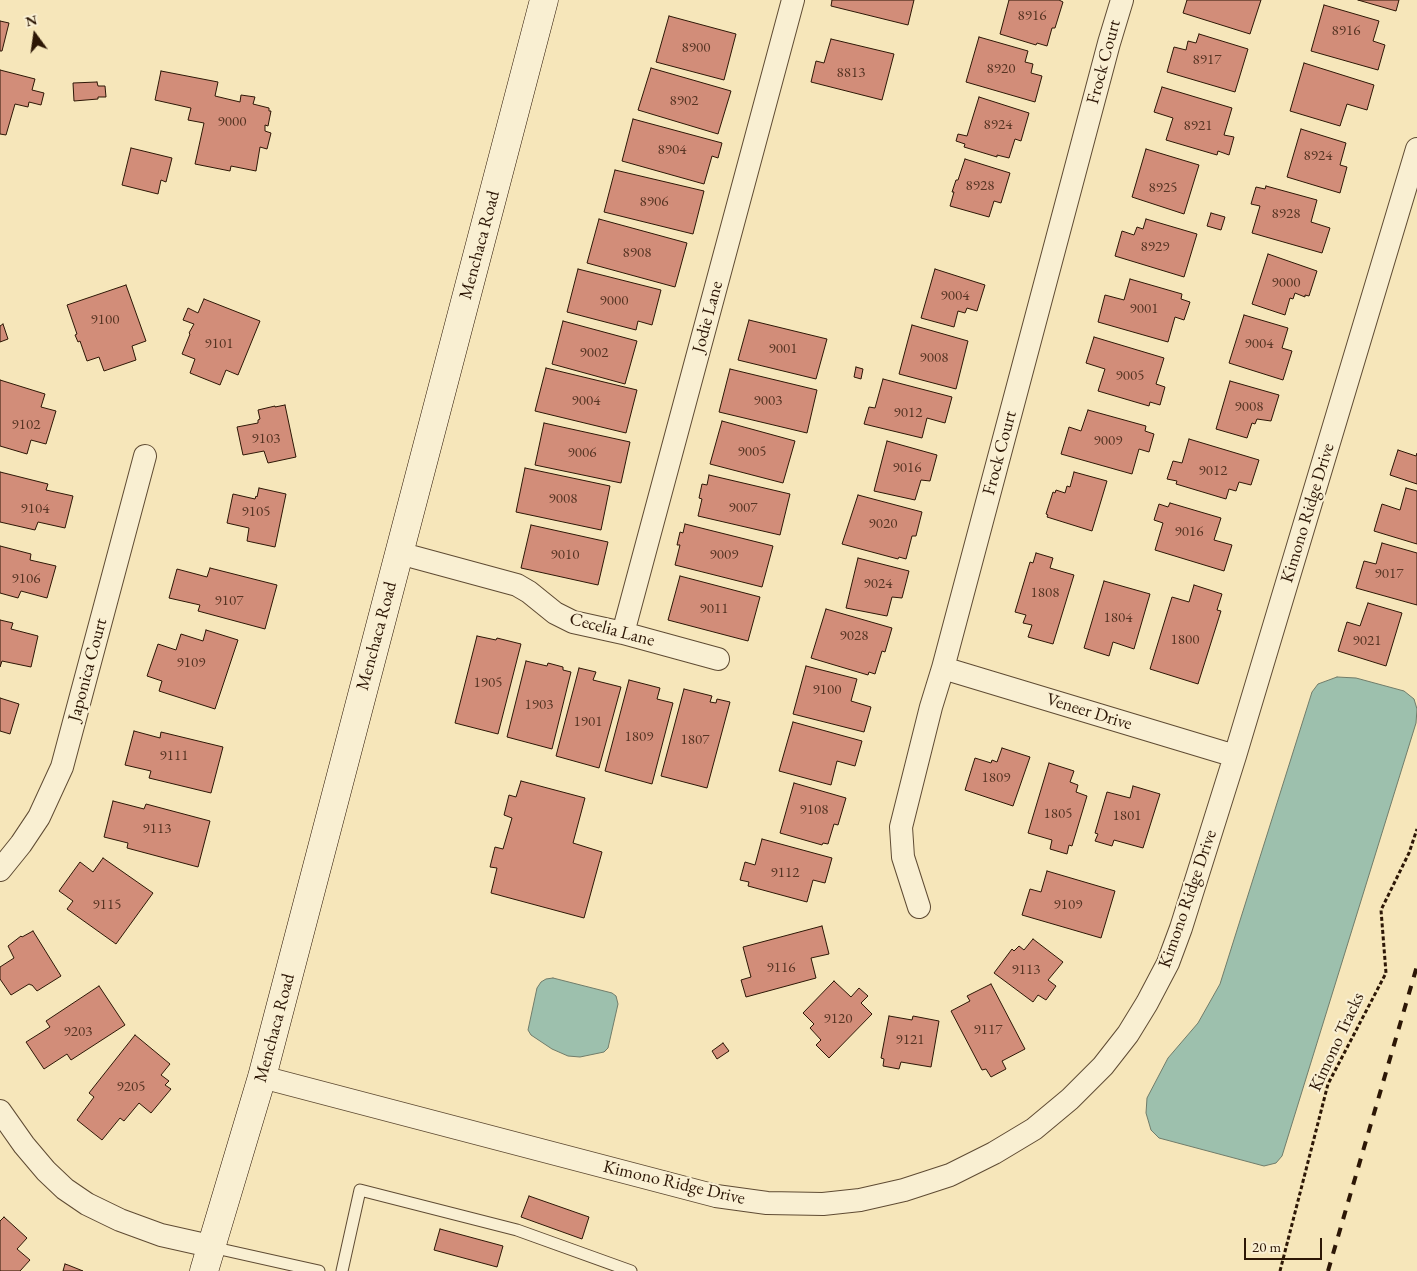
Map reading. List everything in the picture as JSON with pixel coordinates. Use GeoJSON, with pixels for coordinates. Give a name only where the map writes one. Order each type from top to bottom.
{"type":"FeatureCollection","features":[{"type":"Feature","properties":{"kind":"main road","name":"Menchaca Road"},"geometry":{"type":"LineString","coordinates":[[207,1259],[262,1077],[544,0]]}},
{"type":"Feature","properties":{"kind":"street","name":"Jodie Lane"},"geometry":{"type":"LineString","coordinates":[[623,633],[793,0]]}},
{"type":"Feature","properties":{"kind":"street","name":"Frock Court"},"geometry":{"type":"LineString","coordinates":[[919,907],[903,857],[901,827],[931,707],[1122,0]]}},
{"type":"Feature","properties":{"kind":"street","name":"Kimono Ridge Drive"},"geometry":{"type":"LineString","coordinates":[[262,1077],[716,1196],[767,1203],[823,1204],[860,1200],[904,1190],[959,1170],[994,1154],[1034,1129],[1070,1099],[1103,1066],[1148,1004],[1172,954],[1235,756],[1417,149]]}},
{"type":"Feature","properties":{"kind":"street","name":"Japonica Court"},"geometry":{"type":"LineString","coordinates":[[0,870],[22,844],[39,817],[62,767],[145,456]]}},
{"type":"Feature","properties":{"kind":"street","name":"Cecelia Lane"},"geometry":{"type":"LineString","coordinates":[[399,553],[506,581],[529,592],[555,613],[573,622],[623,633],[718,659]]}},
{"type":"Feature","properties":{"kind":"street","name":"Veneer Drive"},"geometry":{"type":"LineString","coordinates":[[943,668],[1235,756]]}},
{"type":"Feature","properties":{"kind":"street"},"geometry":{"type":"LineString","coordinates":[[0,1111],[24,1145],[46,1171],[87,1204],[120,1220],[161,1235],[207,1259]]}},
{"type":"Feature","properties":{"kind":"lane"},"geometry":{"type":"LineString","coordinates":[[342,1271],[360,1190],[517,1230],[631,1271]]}},
{"type":"Feature","properties":{"kind":"lane"},"geometry":{"type":"LineString","coordinates":[[207,1259],[319,1271]]}},
{"type":"Feature","properties":{"kind":"path","name":"Kimono Tracks"},"geometry":{"type":"LineString","coordinates":[[1280,1271],[1328,1084],[1386,973],[1380,910],[1409,853],[1417,829]]}},
{"type":"Feature","properties":{"kind":"shaded area"},"geometry":{"type":"Polygon","coordinates":[[[1337,677],[1356,678],[1404,691],[1414,699],[1417,709],[1416,723],[1282,1156],[1276,1163],[1264,1166],[1159,1138],[1151,1130],[1146,1113],[1147,1098],[1168,1058],[1198,1023],[1220,984],[1312,692],[1318,684],[1337,677]]]}},
{"type":"Feature","properties":{"kind":"shaded area"},"geometry":{"type":"Polygon","coordinates":[[[553,978],[612,993],[616,996],[618,1004],[608,1048],[604,1052],[580,1057],[568,1056],[552,1049],[531,1035],[528,1030],[537,988],[541,982],[553,978]]]}},
{"type":"Feature","properties":{"kind":"building"},"geometry":{"type":"Polygon","coordinates":[[[832,0],[914,0],[908,25],[831,6],[832,0]]]}},
{"type":"Feature","properties":{"kind":"building"},"geometry":{"type":"Polygon","coordinates":[[[1009,0],[1059,0],[1063,2],[1047,46],[1037,43],[1036,45],[1000,34],[1009,0]]]}},
{"type":"Feature","properties":{"kind":"building"},"geometry":{"type":"Polygon","coordinates":[[[1187,0],[1261,0],[1250,34],[1183,13],[1187,0]]]}},
{"type":"Feature","properties":{"kind":"building"},"geometry":{"type":"Polygon","coordinates":[[[1358,0],[1399,0],[1396,11],[1358,0]]]}},
{"type":"Feature","properties":{"kind":"building"},"geometry":{"type":"Polygon","coordinates":[[[1324,5],[1379,21],[1373,41],[1385,45],[1378,70],[1311,51],[1324,5]]]}},
{"type":"Feature","properties":{"kind":"building"},"geometry":{"type":"Polygon","coordinates":[[[669,16],[736,34],[724,80],[656,62],[669,16]]]}},
{"type":"Feature","properties":{"kind":"building"},"geometry":{"type":"Polygon","coordinates":[[[0,21],[9,23],[2,51],[0,51],[0,21]]]}},
{"type":"Feature","properties":{"kind":"building"},"geometry":{"type":"Polygon","coordinates":[[[1199,34],[1248,49],[1235,92],[1167,72],[1174,47],[1186,50],[1188,41],[1196,43],[1199,34]]]}},
{"type":"Feature","properties":{"kind":"building"},"geometry":{"type":"Polygon","coordinates":[[[979,37],[1028,51],[1025,62],[1033,64],[1031,73],[1042,76],[1035,102],[966,82],[979,37]]]}},
{"type":"Feature","properties":{"kind":"building"},"geometry":{"type":"Polygon","coordinates":[[[831,39],[894,54],[882,100],[811,82],[816,61],[824,63],[831,39]]]}},
{"type":"Feature","properties":{"kind":"building"},"geometry":{"type":"Polygon","coordinates":[[[1304,63],[1374,85],[1367,110],[1347,104],[1340,126],[1290,111],[1304,63]]]}},
{"type":"Feature","properties":{"kind":"building"},"geometry":{"type":"Polygon","coordinates":[[[651,68],[731,91],[718,134],[638,110],[651,68]]]}},
{"type":"Feature","properties":{"kind":"building"},"geometry":{"type":"Polygon","coordinates":[[[0,70],[35,79],[32,90],[44,93],[41,105],[29,102],[28,107],[15,104],[6,135],[0,134],[0,70]]]}},
{"type":"Feature","properties":{"kind":"building"},"geometry":{"type":"Polygon","coordinates":[[[161,71],[218,82],[215,96],[240,102],[241,95],[255,97],[253,104],[269,108],[269,111],[271,111],[268,126],[265,125],[265,131],[271,133],[267,149],[260,147],[256,171],[231,166],[230,171],[195,164],[204,123],[188,120],[191,108],[155,100],[161,71]]]}},
{"type":"Feature","properties":{"kind":"building"},"geometry":{"type":"Polygon","coordinates":[[[97,82],[98,86],[105,86],[106,97],[74,101],[73,83],[97,82]]]}},
{"type":"Feature","properties":{"kind":"building"},"geometry":{"type":"Polygon","coordinates":[[[1162,87],[1232,108],[1224,135],[1234,137],[1229,155],[1218,151],[1217,155],[1166,140],[1173,118],[1154,112],[1162,87]]]}},
{"type":"Feature","properties":{"kind":"building"},"geometry":{"type":"Polygon","coordinates":[[[979,97],[1029,113],[1021,141],[1015,139],[1009,158],[997,155],[997,157],[964,147],[965,144],[956,141],[958,134],[967,136],[979,97]]]}},
{"type":"Feature","properties":{"kind":"building"},"geometry":{"type":"Polygon","coordinates":[[[633,119],[722,143],[718,158],[712,156],[704,184],[622,161],[633,119]]]}},
{"type":"Feature","properties":{"kind":"building"},"geometry":{"type":"Polygon","coordinates":[[[1301,129],[1346,143],[1340,165],[1347,167],[1340,193],[1287,177],[1301,129]]]}},
{"type":"Feature","properties":{"kind":"building"},"geometry":{"type":"Polygon","coordinates":[[[131,148],[172,158],[166,182],[161,180],[158,194],[122,185],[131,148]]]}},
{"type":"Feature","properties":{"kind":"building"},"geometry":{"type":"Polygon","coordinates":[[[1146,149],[1199,165],[1184,214],[1132,197],[1146,149]]]}},
{"type":"Feature","properties":{"kind":"building"},"geometry":{"type":"Polygon","coordinates":[[[965,159],[1010,173],[1001,203],[994,201],[989,217],[950,206],[954,192],[952,192],[965,159]]]}},
{"type":"Feature","properties":{"kind":"building"},"geometry":{"type":"Polygon","coordinates":[[[615,170],[704,191],[693,234],[604,212],[615,170]]]}},
{"type":"Feature","properties":{"kind":"building"},"geometry":{"type":"Polygon","coordinates":[[[1266,186],[1317,200],[1311,222],[1330,228],[1322,253],[1252,233],[1260,206],[1251,204],[1256,187],[1265,189],[1266,186]]]}},
{"type":"Feature","properties":{"kind":"building"},"geometry":{"type":"Polygon","coordinates":[[[1211,213],[1225,217],[1221,230],[1207,226],[1211,213]]]}},
{"type":"Feature","properties":{"kind":"building"},"geometry":{"type":"Polygon","coordinates":[[[599,219],[687,243],[675,287],[587,263],[599,219]]]}},
{"type":"Feature","properties":{"kind":"building"},"geometry":{"type":"Polygon","coordinates":[[[1146,219],[1197,234],[1184,277],[1115,256],[1122,231],[1134,235],[1137,227],[1143,229],[1146,219]]]}},
{"type":"Feature","properties":{"kind":"building"},"geometry":{"type":"Polygon","coordinates":[[[1268,254],[1317,271],[1309,296],[1305,295],[1305,297],[1295,293],[1293,299],[1290,298],[1285,315],[1252,304],[1268,254]]]}},
{"type":"Feature","properties":{"kind":"building"},"geometry":{"type":"Polygon","coordinates":[[[578,269],[661,290],[652,325],[638,321],[636,330],[567,312],[578,269]]]}},
{"type":"Feature","properties":{"kind":"building"},"geometry":{"type":"Polygon","coordinates":[[[935,269],[985,285],[977,311],[967,308],[965,313],[958,311],[954,327],[921,318],[935,269]]]}},
{"type":"Feature","properties":{"kind":"building"},"geometry":{"type":"Polygon","coordinates":[[[1130,279],[1182,294],[1181,299],[1190,302],[1184,320],[1175,317],[1168,342],[1098,322],[1105,295],[1124,300],[1130,279]]]}},
{"type":"Feature","properties":{"kind":"building"},"geometry":{"type":"Polygon","coordinates":[[[126,285],[146,341],[132,346],[136,360],[104,371],[99,357],[87,361],[80,341],[78,342],[75,335],[77,334],[67,305],[126,285]]]}},
{"type":"Feature","properties":{"kind":"building"},"geometry":{"type":"Polygon","coordinates":[[[204,299],[260,321],[238,375],[226,370],[220,385],[190,373],[195,359],[182,354],[194,324],[183,320],[188,308],[198,313],[204,299]]]}},
{"type":"Feature","properties":{"kind":"building"},"geometry":{"type":"Polygon","coordinates":[[[1244,315],[1288,328],[1282,348],[1292,351],[1283,380],[1229,363],[1244,315]]]}},
{"type":"Feature","properties":{"kind":"building"},"geometry":{"type":"Polygon","coordinates":[[[749,320],[827,339],[816,379],[738,360],[749,320]]]}},
{"type":"Feature","properties":{"kind":"building"},"geometry":{"type":"Polygon","coordinates":[[[563,321],[637,341],[625,384],[552,364],[563,321]]]}},
{"type":"Feature","properties":{"kind":"building"},"geometry":{"type":"Polygon","coordinates":[[[3,324],[8,339],[0,342],[0,326],[3,324]]]}},
{"type":"Feature","properties":{"kind":"building"},"geometry":{"type":"Polygon","coordinates":[[[912,325],[968,341],[956,389],[899,374],[912,325]]]}},
{"type":"Feature","properties":{"kind":"building"},"geometry":{"type":"Polygon","coordinates":[[[1094,337],[1164,358],[1156,384],[1165,387],[1160,405],[1150,402],[1149,406],[1098,391],[1105,369],[1086,363],[1094,337]]]}},
{"type":"Feature","properties":{"kind":"building"},"geometry":{"type":"Polygon","coordinates":[[[856,367],[863,369],[861,379],[854,377],[856,367]]]}},
{"type":"Feature","properties":{"kind":"building"},"geometry":{"type":"Polygon","coordinates":[[[546,368],[637,390],[626,433],[535,411],[546,368]]]}},
{"type":"Feature","properties":{"kind":"building"},"geometry":{"type":"Polygon","coordinates":[[[730,369],[817,390],[807,433],[719,412],[730,369]]]}},
{"type":"Feature","properties":{"kind":"building"},"geometry":{"type":"Polygon","coordinates":[[[883,379],[952,397],[945,423],[927,418],[922,438],[864,424],[869,407],[875,408],[883,379]]]}},
{"type":"Feature","properties":{"kind":"building"},"geometry":{"type":"Polygon","coordinates":[[[0,380],[45,394],[41,407],[56,411],[46,444],[31,440],[27,454],[0,446],[0,380]]]}},
{"type":"Feature","properties":{"kind":"building"},"geometry":{"type":"Polygon","coordinates":[[[1230,381],[1279,395],[1271,421],[1257,419],[1255,424],[1252,423],[1247,438],[1216,429],[1230,381]]]}},
{"type":"Feature","properties":{"kind":"building"},"geometry":{"type":"Polygon","coordinates":[[[285,405],[296,457],[268,463],[264,451],[243,455],[237,427],[258,423],[260,419],[258,410],[285,405]]]}},
{"type":"Feature","properties":{"kind":"building"},"geometry":{"type":"Polygon","coordinates":[[[1088,410],[1146,426],[1145,431],[1154,434],[1149,452],[1139,449],[1132,474],[1061,454],[1069,427],[1081,431],[1088,410]]]}},
{"type":"Feature","properties":{"kind":"building"},"geometry":{"type":"Polygon","coordinates":[[[722,421],[795,441],[783,483],[710,464],[722,421]]]}},
{"type":"Feature","properties":{"kind":"building"},"geometry":{"type":"Polygon","coordinates":[[[544,423],[630,442],[621,483],[535,465],[544,423]]]}},
{"type":"Feature","properties":{"kind":"building"},"geometry":{"type":"Polygon","coordinates":[[[1189,439],[1259,460],[1251,485],[1239,482],[1236,491],[1229,489],[1226,499],[1176,484],[1177,481],[1167,479],[1173,461],[1182,463],[1189,439]]]}},
{"type":"Feature","properties":{"kind":"building"},"geometry":{"type":"Polygon","coordinates":[[[887,441],[937,455],[930,481],[921,480],[915,500],[874,491],[887,441]]]}},
{"type":"Feature","properties":{"kind":"building"},"geometry":{"type":"Polygon","coordinates":[[[1398,450],[1416,456],[1417,453],[1417,484],[1390,475],[1398,450]]]}},
{"type":"Feature","properties":{"kind":"building"},"geometry":{"type":"Polygon","coordinates":[[[525,468],[610,486],[601,530],[516,512],[525,468]]]}},
{"type":"Feature","properties":{"kind":"building"},"geometry":{"type":"Polygon","coordinates":[[[0,472],[48,484],[46,490],[73,496],[65,528],[38,522],[35,530],[0,522],[0,472]]]}},
{"type":"Feature","properties":{"kind":"building"},"geometry":{"type":"Polygon","coordinates":[[[1074,472],[1107,481],[1092,531],[1047,517],[1048,515],[1046,514],[1053,492],[1055,493],[1056,490],[1065,493],[1067,486],[1070,487],[1074,472]]]}},
{"type":"Feature","properties":{"kind":"building"},"geometry":{"type":"Polygon","coordinates":[[[709,475],[790,494],[780,535],[698,516],[702,499],[699,498],[702,484],[707,485],[709,475]]]}},
{"type":"Feature","properties":{"kind":"building"},"geometry":{"type":"Polygon","coordinates":[[[259,488],[286,494],[275,547],[247,541],[249,528],[227,523],[233,494],[255,499],[259,488]]]}},
{"type":"Feature","properties":{"kind":"building"},"geometry":{"type":"Polygon","coordinates":[[[1406,488],[1417,491],[1417,544],[1374,531],[1382,504],[1400,510],[1406,488]]]}},
{"type":"Feature","properties":{"kind":"building"},"geometry":{"type":"Polygon","coordinates":[[[858,495],[922,512],[916,536],[912,536],[906,559],[899,557],[898,559],[842,544],[858,495]]]}},
{"type":"Feature","properties":{"kind":"building"},"geometry":{"type":"Polygon","coordinates":[[[1170,503],[1221,518],[1214,540],[1232,545],[1224,571],[1155,550],[1163,523],[1154,520],[1159,504],[1168,507],[1170,503]]]}},
{"type":"Feature","properties":{"kind":"building"},"geometry":{"type":"Polygon","coordinates":[[[685,524],[773,546],[762,587],[675,565],[680,545],[677,545],[680,532],[683,533],[685,524]]]}},
{"type":"Feature","properties":{"kind":"building"},"geometry":{"type":"Polygon","coordinates":[[[531,525],[608,542],[598,585],[521,568],[531,525]]]}},
{"type":"Feature","properties":{"kind":"building"},"geometry":{"type":"Polygon","coordinates":[[[1382,543],[1417,553],[1417,605],[1356,588],[1364,561],[1376,564],[1382,543]]]}},
{"type":"Feature","properties":{"kind":"building"},"geometry":{"type":"Polygon","coordinates":[[[0,546],[31,554],[30,560],[56,566],[47,598],[21,591],[18,598],[0,593],[0,546]]]}},
{"type":"Feature","properties":{"kind":"building"},"geometry":{"type":"Polygon","coordinates":[[[1036,553],[1053,558],[1050,568],[1074,575],[1053,644],[1028,637],[1032,625],[1023,623],[1026,615],[1015,612],[1030,562],[1033,563],[1036,553]]]}},
{"type":"Feature","properties":{"kind":"building"},"geometry":{"type":"Polygon","coordinates":[[[858,558],[909,571],[902,598],[892,597],[887,616],[846,608],[858,558]]]}},
{"type":"Feature","properties":{"kind":"building"},"geometry":{"type":"Polygon","coordinates":[[[210,568],[277,585],[265,629],[198,611],[200,605],[169,598],[177,569],[207,577],[210,568]]]}},
{"type":"Feature","properties":{"kind":"building"},"geometry":{"type":"Polygon","coordinates":[[[680,576],[760,597],[748,641],[668,620],[680,576]]]}},
{"type":"Feature","properties":{"kind":"building"},"geometry":{"type":"Polygon","coordinates":[[[1104,581],[1150,594],[1134,649],[1113,642],[1109,656],[1084,648],[1104,581]]]}},
{"type":"Feature","properties":{"kind":"building"},"geometry":{"type":"Polygon","coordinates":[[[1194,585],[1222,594],[1217,610],[1221,611],[1198,684],[1150,669],[1172,597],[1189,602],[1194,585]]]}},
{"type":"Feature","properties":{"kind":"building"},"geometry":{"type":"Polygon","coordinates":[[[1368,603],[1402,613],[1386,666],[1338,651],[1347,622],[1360,626],[1368,603]]]}},
{"type":"Feature","properties":{"kind":"building"},"geometry":{"type":"Polygon","coordinates":[[[826,609],[892,628],[885,652],[882,651],[875,674],[869,672],[868,675],[811,658],[826,609]]]}},
{"type":"Feature","properties":{"kind":"building"},"geometry":{"type":"Polygon","coordinates":[[[0,620],[13,623],[11,629],[38,636],[31,667],[2,661],[0,667],[0,620]]]}},
{"type":"Feature","properties":{"kind":"building"},"geometry":{"type":"Polygon","coordinates":[[[206,630],[238,640],[215,709],[159,691],[162,681],[147,676],[158,644],[176,650],[181,634],[203,641],[206,630]]]}},
{"type":"Feature","properties":{"kind":"building"},"geometry":{"type":"Polygon","coordinates":[[[477,636],[496,640],[497,638],[521,644],[498,734],[455,723],[477,636]]]}},
{"type":"Feature","properties":{"kind":"building"},"geometry":{"type":"Polygon","coordinates":[[[526,661],[547,666],[548,663],[563,667],[563,670],[571,672],[552,749],[507,737],[526,661]]]}},
{"type":"Feature","properties":{"kind":"building"},"geometry":{"type":"Polygon","coordinates":[[[806,666],[857,679],[851,701],[871,707],[864,732],[793,714],[806,666]]]}},
{"type":"Feature","properties":{"kind":"building"},"geometry":{"type":"Polygon","coordinates":[[[579,668],[596,672],[593,680],[621,687],[599,768],[556,756],[579,668]]]}},
{"type":"Feature","properties":{"kind":"building"},"geometry":{"type":"Polygon","coordinates":[[[629,680],[660,688],[657,699],[673,703],[652,784],[605,771],[629,680]]]}},
{"type":"Feature","properties":{"kind":"building"},"geometry":{"type":"Polygon","coordinates":[[[684,689],[712,696],[710,702],[716,703],[717,699],[730,702],[707,788],[661,776],[684,689]]]}},
{"type":"Feature","properties":{"kind":"building"},"geometry":{"type":"Polygon","coordinates":[[[0,698],[19,704],[10,734],[0,731],[0,698]]]}},
{"type":"Feature","properties":{"kind":"building"},"geometry":{"type":"Polygon","coordinates":[[[793,722],[862,741],[855,766],[837,761],[831,785],[779,771],[793,722]]]}},
{"type":"Feature","properties":{"kind":"building"},"geometry":{"type":"Polygon","coordinates":[[[134,731],[160,738],[161,732],[223,747],[211,793],[149,778],[151,771],[125,765],[134,731]]]}},
{"type":"Feature","properties":{"kind":"building"},"geometry":{"type":"Polygon","coordinates":[[[1002,748],[1030,757],[1013,806],[965,790],[975,758],[991,763],[992,760],[997,762],[1002,748]]]}},
{"type":"Feature","properties":{"kind":"building"},"geometry":{"type":"Polygon","coordinates":[[[1049,763],[1074,771],[1070,782],[1078,785],[1076,792],[1087,796],[1072,846],[1069,845],[1067,854],[1050,849],[1052,840],[1028,833],[1049,763]]]}},
{"type":"Feature","properties":{"kind":"building"},"geometry":{"type":"Polygon","coordinates":[[[521,781],[585,798],[573,843],[602,852],[584,918],[491,893],[497,868],[490,867],[495,847],[503,849],[512,818],[504,815],[509,795],[516,797],[521,781]]]}},
{"type":"Feature","properties":{"kind":"building"},"geometry":{"type":"Polygon","coordinates":[[[794,783],[846,798],[838,825],[834,824],[828,844],[823,843],[822,845],[780,833],[794,783]]]}},
{"type":"Feature","properties":{"kind":"building"},"geometry":{"type":"Polygon","coordinates":[[[1133,786],[1160,794],[1143,848],[1114,840],[1112,846],[1095,841],[1098,834],[1095,833],[1107,792],[1130,798],[1133,786]]]}},
{"type":"Feature","properties":{"kind":"building"},"geometry":{"type":"Polygon","coordinates":[[[113,801],[144,809],[146,804],[210,821],[198,867],[127,848],[128,843],[104,837],[113,801]]]}},
{"type":"Feature","properties":{"kind":"building"},"geometry":{"type":"Polygon","coordinates":[[[762,839],[832,858],[825,883],[813,880],[807,902],[748,886],[749,882],[740,880],[745,862],[755,865],[762,839]]]}},
{"type":"Feature","properties":{"kind":"building"},"geometry":{"type":"Polygon","coordinates":[[[103,858],[153,893],[116,944],[67,909],[73,901],[59,891],[80,862],[93,872],[103,858]]]}},
{"type":"Feature","properties":{"kind":"building"},"geometry":{"type":"Polygon","coordinates":[[[1047,871],[1115,891],[1101,938],[1022,915],[1030,889],[1041,892],[1047,871]]]}},
{"type":"Feature","properties":{"kind":"building"},"geometry":{"type":"Polygon","coordinates":[[[822,926],[829,954],[811,958],[816,978],[746,997],[741,980],[751,977],[743,947],[822,926]]]}},
{"type":"Feature","properties":{"kind":"building"},"geometry":{"type":"Polygon","coordinates":[[[33,931],[61,976],[37,991],[29,984],[11,995],[0,979],[0,967],[14,958],[8,946],[21,936],[33,931]]]}},
{"type":"Feature","properties":{"kind":"building"},"geometry":{"type":"Polygon","coordinates":[[[1033,939],[1063,962],[1048,980],[1056,986],[1046,1000],[1038,995],[1033,1002],[994,973],[1012,949],[1014,951],[1019,946],[1024,950],[1033,939]]]}},
{"type":"Feature","properties":{"kind":"building"},"geometry":{"type":"Polygon","coordinates":[[[834,981],[851,997],[859,988],[868,996],[861,1003],[872,1014],[829,1058],[816,1045],[821,1040],[810,1028],[814,1024],[803,1013],[834,981]]]}},
{"type":"Feature","properties":{"kind":"building"},"geometry":{"type":"Polygon","coordinates":[[[991,984],[1025,1049],[1002,1061],[1006,1069],[991,1077],[986,1069],[982,1070],[951,1011],[970,1001],[967,996],[991,984]]]}},
{"type":"Feature","properties":{"kind":"building"},"geometry":{"type":"Polygon","coordinates":[[[99,986],[125,1025],[71,1060],[67,1054],[44,1069],[26,1042],[50,1027],[46,1021],[99,986]]]}},
{"type":"Feature","properties":{"kind":"building"},"geometry":{"type":"Polygon","coordinates":[[[889,1016],[912,1020],[913,1016],[939,1021],[931,1067],[901,1062],[899,1069],[883,1066],[884,1059],[881,1058],[889,1016]]]}},
{"type":"Feature","properties":{"kind":"building"},"geometry":{"type":"Polygon","coordinates":[[[135,1035],[170,1064],[161,1075],[169,1081],[165,1085],[171,1089],[151,1113],[139,1103],[124,1121],[120,1118],[102,1140],[77,1120],[94,1097],[89,1093],[135,1035]]]}},
{"type":"Feature","properties":{"kind":"building"},"geometry":{"type":"Polygon","coordinates":[[[723,1043],[729,1051],[717,1059],[712,1051],[723,1043]]]}},
{"type":"Feature","properties":{"kind":"building"},"geometry":{"type":"Polygon","coordinates":[[[529,1196],[589,1217],[582,1239],[521,1217],[529,1196]]]}},
{"type":"Feature","properties":{"kind":"building"},"geometry":{"type":"Polygon","coordinates":[[[4,1217],[27,1238],[17,1249],[30,1260],[20,1271],[0,1271],[0,1221],[4,1217]]]}},
{"type":"Feature","properties":{"kind":"building"},"geometry":{"type":"Polygon","coordinates":[[[440,1229],[503,1246],[497,1267],[434,1250],[440,1229]]]}},
{"type":"Feature","properties":{"kind":"building"},"geometry":{"type":"Polygon","coordinates":[[[65,1264],[68,1265],[83,1271],[63,1271],[65,1264]]]}},
{"type":"Feature","properties":{"kind":"railway"},"geometry":{"type":"LineString","coordinates":[[1328,1271],[1417,966]]}}]}
